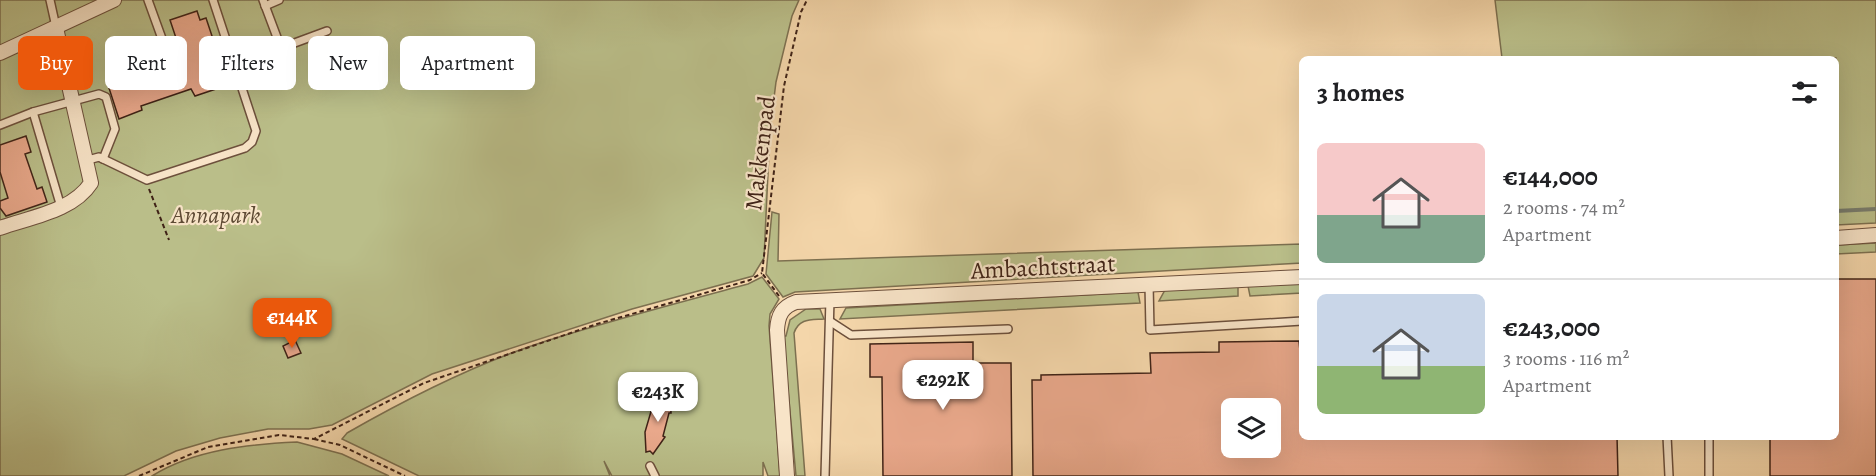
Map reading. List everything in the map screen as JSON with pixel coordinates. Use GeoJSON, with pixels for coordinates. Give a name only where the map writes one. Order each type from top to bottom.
{"type":"FeatureCollection","features":[{"type":"Feature","properties":{"kind":"street"},"geometry":{"type":"LineString","coordinates":[[0,53],[114,0]]}},
{"type":"Feature","properties":{"kind":"street"},"geometry":{"type":"LineString","coordinates":[[0,228],[61,207],[82,197],[92,183],[56,28]]}},
{"type":"Feature","properties":{"kind":"street"},"geometry":{"type":"LineString","coordinates":[[1839,238],[1876,235]]}},
{"type":"Feature","properties":{"kind":"street","name":"Ambachtstraat"},"geometry":{"type":"LineString","coordinates":[[786,305],[830,299],[1299,277]]}},
{"type":"Feature","properties":{"kind":"street"},"geometry":{"type":"LineString","coordinates":[[786,305],[778,316],[777,330],[787,476]]}},
{"type":"Feature","properties":{"kind":"lane"},"geometry":{"type":"LineString","coordinates":[[50,0],[56,28]]}},
{"type":"Feature","properties":{"kind":"lane"},"geometry":{"type":"LineString","coordinates":[[148,0],[161,36]]}},
{"type":"Feature","properties":{"kind":"lane"},"geometry":{"type":"LineString","coordinates":[[88,160],[99,157],[147,180],[245,148],[252,142],[256,131],[213,0]]}},
{"type":"Feature","properties":{"kind":"lane"},"geometry":{"type":"LineString","coordinates":[[276,36],[264,3],[279,0]]}},
{"type":"Feature","properties":{"kind":"lane"},"geometry":{"type":"LineString","coordinates":[[296,42],[327,31]]}},
{"type":"Feature","properties":{"kind":"lane"},"geometry":{"type":"LineString","coordinates":[[0,125],[33,112],[99,94],[106,97],[116,129],[104,159]]}},
{"type":"Feature","properties":{"kind":"lane"},"geometry":{"type":"LineString","coordinates":[[33,112],[61,207]]}},
{"type":"Feature","properties":{"kind":"lane"},"geometry":{"type":"LineString","coordinates":[[1149,284],[1150,330],[1299,321]]}},
{"type":"Feature","properties":{"kind":"lane"},"geometry":{"type":"LineString","coordinates":[[825,476],[830,299]]}},
{"type":"Feature","properties":{"kind":"lane"},"geometry":{"type":"LineString","coordinates":[[831,322],[851,335],[1008,329]]}},
{"type":"Feature","properties":{"kind":"lane"},"geometry":{"type":"LineString","coordinates":[[1668,440],[1669,476]]}},
{"type":"Feature","properties":{"kind":"lane"},"geometry":{"type":"LineString","coordinates":[[1709,440],[1709,476]]}},
{"type":"Feature","properties":{"kind":"lane"},"geometry":{"type":"LineString","coordinates":[[650,466],[655,476]]}},
{"type":"Feature","properties":{"kind":"path","name":"Makkenpad"},"geometry":{"type":"LineString","coordinates":[[762,273],[784,86],[801,12],[807,0]]}},
{"type":"Feature","properties":{"kind":"path"},"geometry":{"type":"LineString","coordinates":[[147,180],[169,240]]}},
{"type":"Feature","properties":{"kind":"path"},"geometry":{"type":"LineString","coordinates":[[314,439],[342,427],[424,383],[597,324],[750,280],[762,273],[786,305]]}},
{"type":"Feature","properties":{"kind":"path"},"geometry":{"type":"LineString","coordinates":[[140,476],[208,447],[279,435],[340,445],[405,476]]}},
{"type":"Feature","properties":{"kind":"green space","name":"Annapark"},"geometry":{"type":"Polygon","coordinates":[[[0,0],[799,0],[792,16],[776,82],[770,130],[764,258],[753,276],[632,309],[432,374],[332,425],[309,429],[268,429],[220,438],[176,451],[124,476],[0,476],[0,0]]]}},
{"type":"Feature","properties":{"kind":"green space"},"geometry":{"type":"Polygon","coordinates":[[[1495,0],[1876,0],[1876,223],[1839,225],[1839,56],[1502,56],[1495,0]]]}},
{"type":"Feature","properties":{"kind":"green space"},"geometry":{"type":"Polygon","coordinates":[[[772,212],[779,214],[778,261],[1299,244],[1299,263],[795,292],[783,297],[766,274],[772,212]]]}},
{"type":"Feature","properties":{"kind":"green space"},"geometry":{"type":"Polygon","coordinates":[[[1876,243],[1876,252],[1839,254],[1839,245],[1876,243]]]}},
{"type":"Feature","properties":{"kind":"green space"},"geometry":{"type":"Polygon","coordinates":[[[762,277],[779,299],[770,314],[769,326],[780,476],[768,476],[763,462],[763,476],[612,476],[604,461],[610,476],[419,476],[342,439],[347,433],[444,382],[520,350],[647,311],[748,284],[762,277]]]}},
{"type":"Feature","properties":{"kind":"green space"},"geometry":{"type":"Polygon","coordinates":[[[1299,283],[1299,293],[1250,296],[1248,286],[1299,283]]]}},
{"type":"Feature","properties":{"kind":"green space"},"geometry":{"type":"Polygon","coordinates":[[[1238,287],[1238,296],[1159,301],[1165,290],[1238,287]]]}},
{"type":"Feature","properties":{"kind":"green space"},"geometry":{"type":"Polygon","coordinates":[[[1138,292],[1140,303],[840,319],[846,308],[1138,292]]]}},
{"type":"Feature","properties":{"kind":"green space"},"geometry":{"type":"Polygon","coordinates":[[[806,309],[820,309],[824,319],[802,322],[794,333],[805,476],[796,476],[783,336],[786,336],[790,320],[806,309]]]}},
{"type":"Feature","properties":{"kind":"green space"},"geometry":{"type":"Polygon","coordinates":[[[297,442],[342,454],[389,476],[152,476],[168,467],[203,454],[241,447],[297,442]]]}},
{"type":"Feature","properties":{"kind":"building"},"geometry":{"type":"Polygon","coordinates":[[[197,11],[200,20],[206,18],[212,36],[199,36],[199,90],[213,90],[195,96],[191,89],[141,106],[142,110],[119,119],[110,90],[187,90],[187,36],[175,36],[170,20],[197,11]]]}},
{"type":"Feature","properties":{"kind":"building"},"geometry":{"type":"Polygon","coordinates":[[[26,136],[31,152],[25,154],[37,189],[42,187],[47,202],[6,216],[0,208],[0,201],[8,198],[0,172],[0,145],[26,136]]]}},
{"type":"Feature","properties":{"kind":"building"},"geometry":{"type":"Polygon","coordinates":[[[1839,279],[1876,279],[1876,476],[1770,476],[1770,440],[1839,440],[1839,279]]]}},
{"type":"Feature","properties":{"kind":"building"},"geometry":{"type":"Polygon","coordinates":[[[295,340],[301,353],[288,358],[283,346],[295,340]]]}},
{"type":"Feature","properties":{"kind":"building"},"geometry":{"type":"Polygon","coordinates":[[[1299,341],[1299,440],[1617,440],[1618,476],[1033,476],[1032,380],[1041,380],[1041,375],[1151,373],[1150,353],[1219,352],[1219,342],[1299,341]]]}},
{"type":"Feature","properties":{"kind":"building"},"geometry":{"type":"Polygon","coordinates":[[[973,342],[973,363],[1011,363],[1012,476],[883,476],[882,377],[870,377],[870,344],[973,342]]]}},
{"type":"Feature","properties":{"kind":"building"},"geometry":{"type":"Polygon","coordinates":[[[663,391],[665,394],[670,393],[671,413],[669,413],[663,436],[665,437],[653,454],[650,451],[646,452],[645,432],[652,408],[663,391]]]}},
{"type":"Feature","properties":{"kind":"waterway"},"geometry":{"type":"LineString","coordinates":[[1839,211],[1876,209]]}}]}
